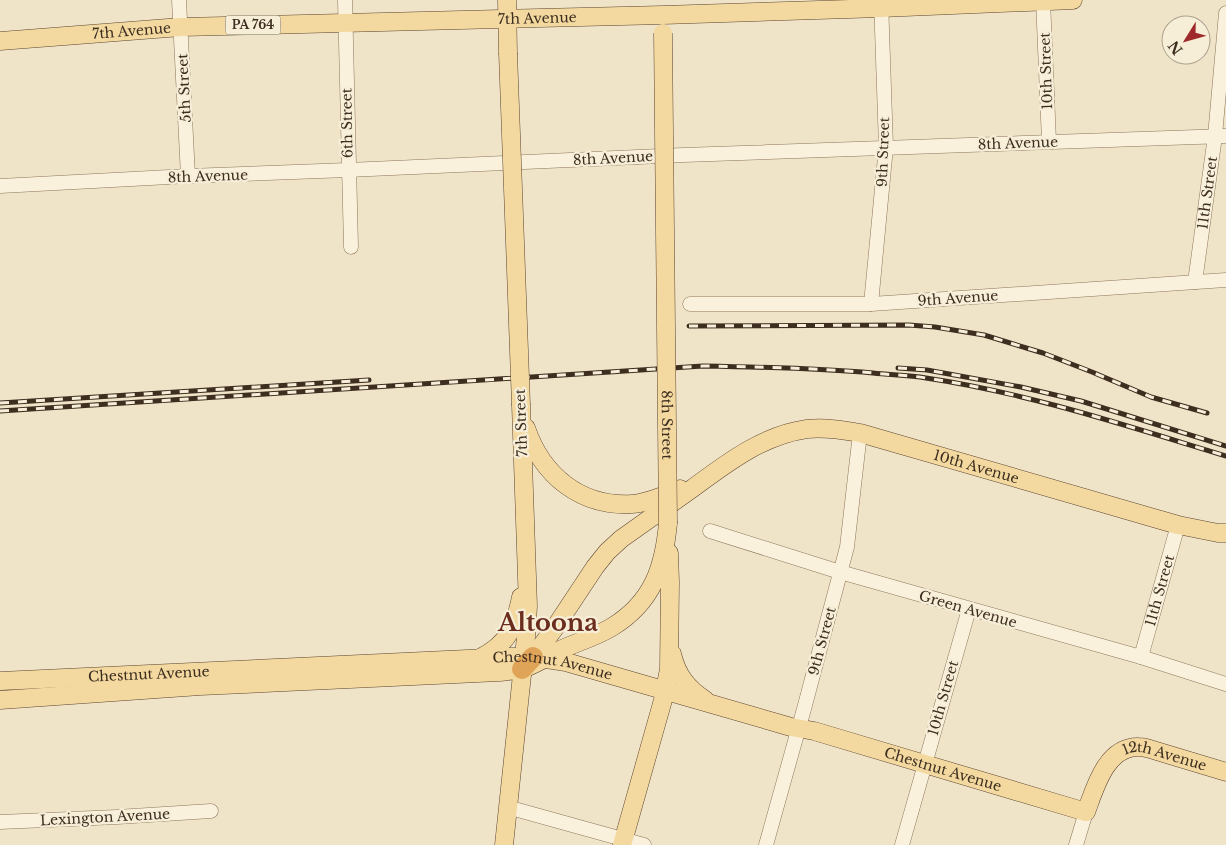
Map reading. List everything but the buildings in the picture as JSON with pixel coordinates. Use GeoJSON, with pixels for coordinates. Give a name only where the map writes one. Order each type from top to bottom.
{"type":"FeatureCollection","features":[{"type":"Feature","properties":{"kind":"main road","name":"7th Street"},"geometry":{"type":"LineString","coordinates":[[504,845],[513,809],[532,661],[526,637],[528,606],[507,0]]}},
{"type":"Feature","properties":{"kind":"main road","name":"7th Avenue"},"geometry":{"type":"LineString","coordinates":[[0,41],[181,27],[507,19],[663,7],[1073,0]]}},
{"type":"Feature","properties":{"kind":"main road","name":"8th Street"},"geometry":{"type":"LineString","coordinates":[[623,842],[665,691],[669,669],[670,582],[663,7]]}},
{"type":"Feature","properties":{"kind":"main road"},"geometry":{"type":"LineString","coordinates":[[521,405],[531,442],[544,464],[562,483],[581,495],[606,502],[633,504],[658,498],[688,485],[729,462]]}},
{"type":"Feature","properties":{"kind":"main road","name":"10th Avenue"},"geometry":{"type":"LineString","coordinates":[[729,462],[767,441],[787,434],[807,429],[833,429],[860,433],[1178,525],[1226,533]]}},
{"type":"Feature","properties":{"kind":"main road"},"geometry":{"type":"LineString","coordinates":[[532,661],[607,552],[621,539],[729,462]]}},
{"type":"Feature","properties":{"kind":"main road"},"geometry":{"type":"LineString","coordinates":[[532,661],[612,627],[630,614],[644,599],[656,579],[663,560],[668,522]]}},
{"type":"Feature","properties":{"kind":"main road"},"geometry":{"type":"LineString","coordinates":[[478,659],[500,646],[514,624],[523,584],[525,552]]}},
{"type":"Feature","properties":{"kind":"main road"},"geometry":{"type":"LineString","coordinates":[[670,645],[677,671],[683,681],[699,696],[716,706]]}},
{"type":"Feature","properties":{"kind":"main road","name":"Chestnut Avenue"},"geometry":{"type":"LineString","coordinates":[[0,680],[478,659],[532,661],[589,668],[798,729],[814,731],[1086,812]]}},
{"type":"Feature","properties":{"kind":"main road","name":"Chestnut Avenue"},"geometry":{"type":"LineString","coordinates":[[0,700],[200,686],[490,673],[532,661]]}},
{"type":"Feature","properties":{"kind":"main road","name":"12th Avenue"},"geometry":{"type":"LineString","coordinates":[[1086,812],[1096,784],[1107,764],[1119,752],[1129,748],[1150,749],[1226,772]]}},
{"type":"Feature","properties":{"kind":"main road","name":"7th Street"},"geometry":{"type":"LineString","coordinates":[[513,809],[515,845]]}},
{"type":"Feature","properties":{"kind":"street","name":"5th Street"},"geometry":{"type":"LineString","coordinates":[[179,0],[188,176]]}},
{"type":"Feature","properties":{"kind":"street","name":"6th Street"},"geometry":{"type":"LineString","coordinates":[[345,0],[351,247]]}},
{"type":"Feature","properties":{"kind":"street","name":"10th Street"},"geometry":{"type":"LineString","coordinates":[[1043,1],[1049,141]]}},
{"type":"Feature","properties":{"kind":"street","name":"9th Street"},"geometry":{"type":"LineString","coordinates":[[871,304],[886,147],[881,4]]}},
{"type":"Feature","properties":{"kind":"street","name":"11th Street"},"geometry":{"type":"LineString","coordinates":[[1195,282],[1220,136],[1226,13]]}},
{"type":"Feature","properties":{"kind":"street","name":"8th Avenue"},"geometry":{"type":"LineString","coordinates":[[0,186],[188,176],[886,147],[1220,136]]}},
{"type":"Feature","properties":{"kind":"street","name":"9th Avenue"},"geometry":{"type":"LineString","coordinates":[[690,304],[871,304],[1226,280]]}},
{"type":"Feature","properties":{"kind":"street","name":"9th Street"},"geometry":{"type":"LineString","coordinates":[[766,845],[846,547],[860,433]]}},
{"type":"Feature","properties":{"kind":"street","name":"11th Street"},"geometry":{"type":"LineString","coordinates":[[1141,658],[1178,525]]}},
{"type":"Feature","properties":{"kind":"street","name":"Green Avenue"},"geometry":{"type":"LineString","coordinates":[[710,531],[840,572],[1226,684]]}},
{"type":"Feature","properties":{"kind":"street","name":"10th Street"},"geometry":{"type":"LineString","coordinates":[[902,845],[968,609]]}},
{"type":"Feature","properties":{"kind":"street"},"geometry":{"type":"LineString","coordinates":[[513,809],[623,842],[644,845]]}},
{"type":"Feature","properties":{"kind":"street","name":"Lexington Avenue"},"geometry":{"type":"LineString","coordinates":[[0,822],[210,811]]}},
{"type":"Feature","properties":{"kind":"street"},"geometry":{"type":"LineString","coordinates":[[1076,845],[1086,812]]}},
{"type":"Feature","properties":{"kind":"railway"},"geometry":{"type":"LineString","coordinates":[[689,326],[909,325],[984,335],[1043,353],[1151,397],[1207,413]]}},
{"type":"Feature","properties":{"kind":"railway"},"geometry":{"type":"LineString","coordinates":[[0,411],[703,366],[788,368],[913,376],[964,384],[1077,411],[1226,456]]}},
{"type":"Feature","properties":{"kind":"railway"},"geometry":{"type":"LineString","coordinates":[[898,368],[927,370],[1021,387],[1081,401],[1226,446]]}},
{"type":"Feature","properties":{"kind":"railway"},"geometry":{"type":"LineString","coordinates":[[0,403],[369,380]]}},
{"type":"Feature","properties":{"kind":"district","name":"Altoona"},"geometry":{"type":"Point","coordinates":[548,623]}}]}
